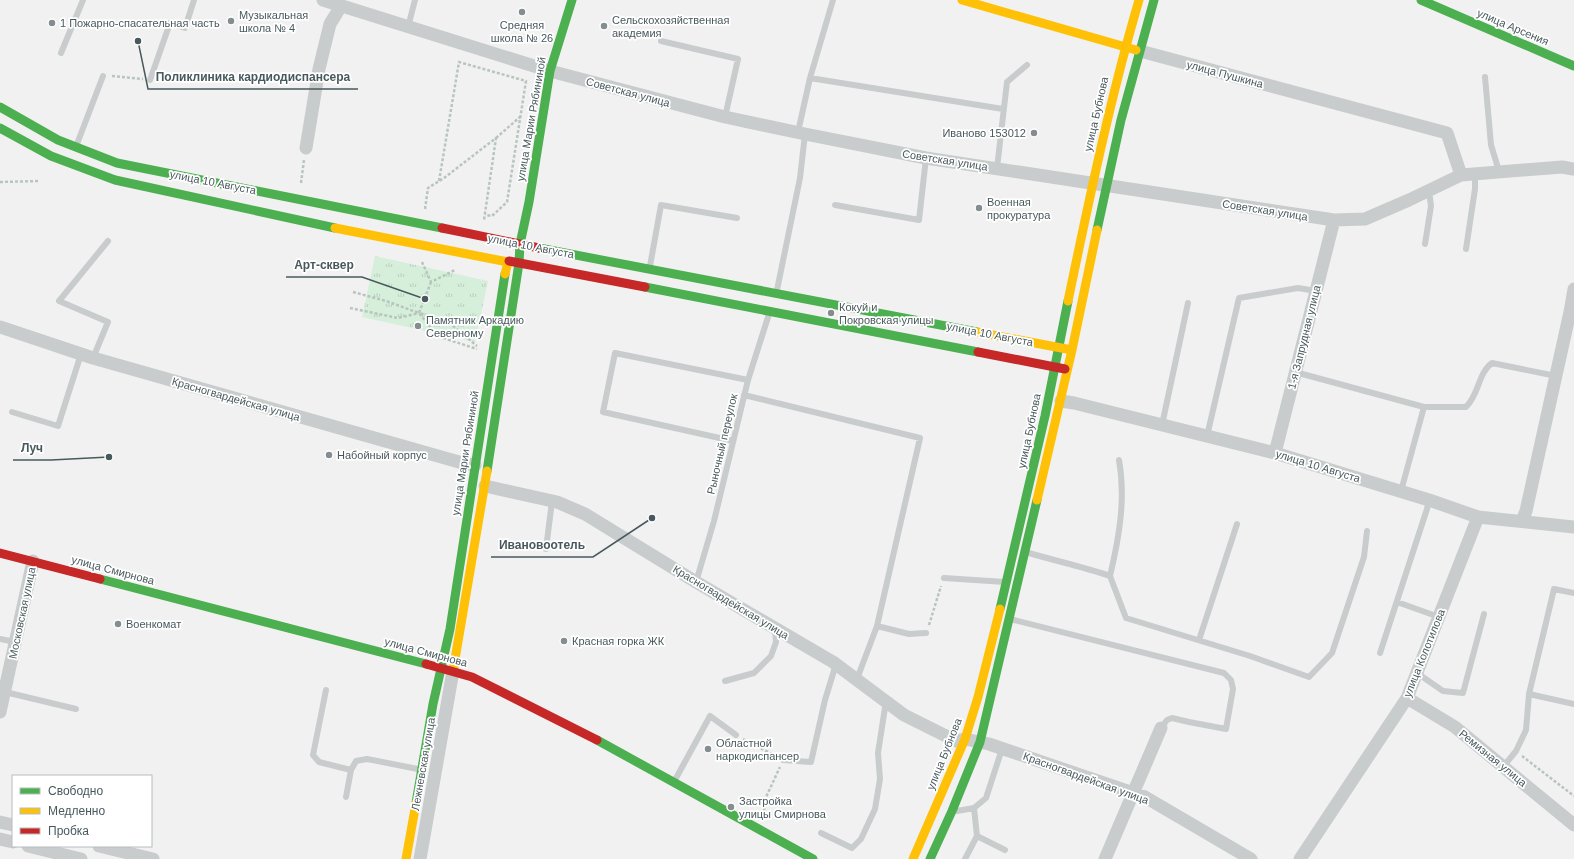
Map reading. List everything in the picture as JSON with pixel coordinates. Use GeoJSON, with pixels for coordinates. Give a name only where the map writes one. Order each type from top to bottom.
{"type":"FeatureCollection","features":[{"type":"Feature","properties":{"kind":"main road","name":"улица Марии Рябининой"},"geometry":{"type":"LineString","coordinates":[[448,670],[485,486],[519,263],[520,244],[529,202],[550,71],[572,0]]}},
{"type":"Feature","properties":{"kind":"main road","name":"улица Пушкина"},"geometry":{"type":"LineString","coordinates":[[962,0],[1140,51]]}},
{"type":"Feature","properties":{"kind":"main road","name":"улица Бубнова"},"geometry":{"type":"LineString","coordinates":[[913,859],[965,739],[978,697],[1007,582],[1045,416],[1092,184],[1125,47],[1139,0]]}},
{"type":"Feature","properties":{"kind":"main road"},"geometry":{"type":"LineString","coordinates":[[930,859],[952,811],[980,742],[1061,402],[1121,120],[1154,0]]}},
{"type":"Feature","properties":{"kind":"main road","name":"улица Арсения"},"geometry":{"type":"LineString","coordinates":[[1421,0],[1574,66]]}},
{"type":"Feature","properties":{"kind":"main road","name":"улица 10 Августа"},"geometry":{"type":"LineString","coordinates":[[0,107],[58,140],[117,163],[649,269],[773,302],[1068,370]]}},
{"type":"Feature","properties":{"kind":"main road","name":"улица 10 Августа"},"geometry":{"type":"LineString","coordinates":[[0,128],[51,156],[115,180],[365,235],[508,262],[773,302],[1072,350]]}},
{"type":"Feature","properties":{"kind":"main road","name":"улица Марии Рябининой"},"geometry":{"type":"LineString","coordinates":[[448,670],[450,629],[503,284],[508,262],[520,244]]}},
{"type":"Feature","properties":{"kind":"main road","name":"улица Смирнова"},"geometry":{"type":"LineString","coordinates":[[0,553],[448,670],[472,678],[578,729],[813,859]]}},
{"type":"Feature","properties":{"kind":"main road","name":"Лежневская улица"},"geometry":{"type":"LineString","coordinates":[[406,859],[433,704],[448,670]]}},
{"type":"Feature","properties":{"kind":"street","name":"Советская улица"},"geometry":{"type":"LineString","coordinates":[[323,0],[550,71],[725,117],[926,158],[1334,220],[1365,219],[1429,191],[1460,175],[1562,167],[1574,170]]}},
{"type":"Feature","properties":{"kind":"street"},"geometry":{"type":"LineString","coordinates":[[306,148],[320,61],[330,24],[341,6]]}},
{"type":"Feature","properties":{"kind":"street","name":"улица Пушкина"},"geometry":{"type":"LineString","coordinates":[[1140,51],[1447,133],[1460,175]]}},
{"type":"Feature","properties":{"kind":"street","name":"1-я Запрудная улица"},"geometry":{"type":"LineString","coordinates":[[1275,453],[1334,220]]}},
{"type":"Feature","properties":{"kind":"street"},"geometry":{"type":"LineString","coordinates":[[1522,521],[1526,511],[1572,312],[1574,289]]}},
{"type":"Feature","properties":{"kind":"street","name":"Красногвардейская улица"},"geometry":{"type":"LineString","coordinates":[[0,327],[93,358],[474,465]]}},
{"type":"Feature","properties":{"kind":"street","name":"улица 10 Августа"},"geometry":{"type":"LineString","coordinates":[[1061,402],[1275,453],[1401,491],[1478,518],[1574,527]]}},
{"type":"Feature","properties":{"kind":"street","name":"Красногвардейская улица"},"geometry":{"type":"LineString","coordinates":[[485,486],[552,501],[585,514],[696,582],[836,664],[904,715],[956,741],[965,739],[980,742],[1145,797],[1250,859]]}},
{"type":"Feature","properties":{"kind":"street","name":"улица Колотилова"},"geometry":{"type":"LineString","coordinates":[[1300,859],[1407,698],[1478,518]]}},
{"type":"Feature","properties":{"kind":"street","name":"Московская улица"},"geometry":{"type":"LineString","coordinates":[[0,712],[33,561]]}},
{"type":"Feature","properties":{"kind":"street","name":"Лежневская улица"},"geometry":{"type":"LineString","coordinates":[[420,859],[448,670]]}},
{"type":"Feature","properties":{"kind":"street","name":"Ремизная улица"},"geometry":{"type":"LineString","coordinates":[[1407,698],[1455,727],[1574,825]]}},
{"type":"Feature","properties":{"kind":"street"},"geometry":{"type":"LineString","coordinates":[[1105,859],[1162,728]]}},
{"type":"Feature","properties":{"kind":"street"},"geometry":{"type":"LineString","coordinates":[[0,822],[12,825]]}},
{"type":"Feature","properties":{"kind":"street"},"geometry":{"type":"LineString","coordinates":[[0,839],[12,842]]}},
{"type":"Feature","properties":{"kind":"street"},"geometry":{"type":"LineString","coordinates":[[32,847],[81,859]]}},
{"type":"Feature","properties":{"kind":"street"},"geometry":{"type":"LineString","coordinates":[[103,847],[153,859]]}},
{"type":"Feature","properties":{"kind":"lane"},"geometry":{"type":"LineString","coordinates":[[61,53],[83,0]]}},
{"type":"Feature","properties":{"kind":"lane"},"geometry":{"type":"LineString","coordinates":[[150,80],[170,24],[185,28],[194,0]]}},
{"type":"Feature","properties":{"kind":"lane"},"geometry":{"type":"LineString","coordinates":[[408,27],[415,0]]}},
{"type":"Feature","properties":{"kind":"lane","name":"Рыночный переулок"},"geometry":{"type":"LineString","coordinates":[[696,582],[714,521],[748,380],[773,302],[800,178],[801,133],[810,78],[833,0]]}},
{"type":"Feature","properties":{"kind":"lane"},"geometry":{"type":"LineString","coordinates":[[662,41],[738,58],[725,117]]}},
{"type":"Feature","properties":{"kind":"lane"},"geometry":{"type":"LineString","coordinates":[[997,168],[1007,82],[1027,65]]}},
{"type":"Feature","properties":{"kind":"lane"},"geometry":{"type":"LineString","coordinates":[[76,147],[103,76]]}},
{"type":"Feature","properties":{"kind":"lane"},"geometry":{"type":"LineString","coordinates":[[1485,77],[1491,145],[1499,171]]}},
{"type":"Feature","properties":{"kind":"lane"},"geometry":{"type":"LineString","coordinates":[[810,78],[1003,110]]}},
{"type":"Feature","properties":{"kind":"lane"},"geometry":{"type":"LineString","coordinates":[[835,205],[919,220],[926,158]]}},
{"type":"Feature","properties":{"kind":"lane"},"geometry":{"type":"LineString","coordinates":[[1466,248],[1475,189],[1475,173]]}},
{"type":"Feature","properties":{"kind":"lane"},"geometry":{"type":"LineString","coordinates":[[1425,244],[1431,206],[1429,191]]}},
{"type":"Feature","properties":{"kind":"lane"},"geometry":{"type":"LineString","coordinates":[[649,269],[661,206],[737,218]]}},
{"type":"Feature","properties":{"kind":"lane"},"geometry":{"type":"LineString","coordinates":[[93,358],[108,322],[59,301],[108,241]]}},
{"type":"Feature","properties":{"kind":"lane"},"geometry":{"type":"LineString","coordinates":[[1207,436],[1239,298],[1298,288],[1316,291]]}},
{"type":"Feature","properties":{"kind":"lane"},"geometry":{"type":"LineString","coordinates":[[1162,425],[1188,303]]}},
{"type":"Feature","properties":{"kind":"lane"},"geometry":{"type":"LineString","coordinates":[[734,440],[603,412],[615,353],[748,380]]}},
{"type":"Feature","properties":{"kind":"lane"},"geometry":{"type":"LineString","coordinates":[[12,412],[58,426],[81,354]]}},
{"type":"Feature","properties":{"kind":"lane"},"geometry":{"type":"LineString","coordinates":[[1295,372],[1424,407],[1466,408],[1472,402],[1486,367],[1492,363],[1556,376]]}},
{"type":"Feature","properties":{"kind":"lane"},"geometry":{"type":"LineString","coordinates":[[744,395],[920,438],[877,626],[856,679]]}},
{"type":"Feature","properties":{"kind":"lane"},"geometry":{"type":"LineString","coordinates":[[1401,491],[1424,407]]}},
{"type":"Feature","properties":{"kind":"lane"},"geometry":{"type":"LineString","coordinates":[[1119,460],[1122,477],[1121,510],[1118,541],[1110,576],[1126,618],[1250,656],[1309,677],[1332,653],[1364,557],[1367,531]]}},
{"type":"Feature","properties":{"kind":"lane"},"geometry":{"type":"LineString","coordinates":[[1380,653],[1429,500]]}},
{"type":"Feature","properties":{"kind":"lane"},"geometry":{"type":"LineString","coordinates":[[546,549],[552,501]]}},
{"type":"Feature","properties":{"kind":"lane"},"geometry":{"type":"LineString","coordinates":[[1199,640],[1237,524]]}},
{"type":"Feature","properties":{"kind":"lane"},"geometry":{"type":"LineString","coordinates":[[1026,552],[1052,560],[1088,568],[1110,576]]}},
{"type":"Feature","properties":{"kind":"lane"},"geometry":{"type":"LineString","coordinates":[[944,578],[1007,582]]}},
{"type":"Feature","properties":{"kind":"lane"},"geometry":{"type":"LineString","coordinates":[[1503,767],[1516,751],[1526,730],[1529,694],[1554,589],[1574,594]]}},
{"type":"Feature","properties":{"kind":"lane"},"geometry":{"type":"LineString","coordinates":[[1397,602],[1439,617]]}},
{"type":"Feature","properties":{"kind":"lane"},"geometry":{"type":"LineString","coordinates":[[1417,673],[1443,691],[1463,693],[1484,614]]}},
{"type":"Feature","properties":{"kind":"lane"},"geometry":{"type":"LineString","coordinates":[[1010,619],[1224,673],[1231,680],[1233,689],[1226,729],[1172,718],[1167,720],[1162,728]]}},
{"type":"Feature","properties":{"kind":"lane"},"geometry":{"type":"LineString","coordinates":[[877,626],[909,634],[926,633]]}},
{"type":"Feature","properties":{"kind":"lane"},"geometry":{"type":"LineString","coordinates":[[725,682],[754,673],[772,656],[776,642],[774,628]]}},
{"type":"Feature","properties":{"kind":"lane"},"geometry":{"type":"LineString","coordinates":[[0,639],[15,642]]}},
{"type":"Feature","properties":{"kind":"lane"},"geometry":{"type":"LineString","coordinates":[[783,760],[811,762],[825,700],[836,664]]}},
{"type":"Feature","properties":{"kind":"lane"},"geometry":{"type":"LineString","coordinates":[[326,690],[314,755],[319,762],[352,770]]}},
{"type":"Feature","properties":{"kind":"lane"},"geometry":{"type":"LineString","coordinates":[[5,692],[76,709]]}},
{"type":"Feature","properties":{"kind":"lane"},"geometry":{"type":"LineString","coordinates":[[1529,694],[1574,704]]}},
{"type":"Feature","properties":{"kind":"lane"},"geometry":{"type":"LineString","coordinates":[[821,833],[852,848],[862,839],[875,809],[880,779],[878,753],[886,701]]}},
{"type":"Feature","properties":{"kind":"lane"},"geometry":{"type":"LineString","coordinates":[[674,782],[710,716],[736,735]]}},
{"type":"Feature","properties":{"kind":"lane"},"geometry":{"type":"LineString","coordinates":[[952,811],[974,808],[986,798],[1002,749]]}},
{"type":"Feature","properties":{"kind":"lane"},"geometry":{"type":"LineString","coordinates":[[346,797],[352,770],[356,762],[367,759],[422,770]]}},
{"type":"Feature","properties":{"kind":"lane"},"geometry":{"type":"LineString","coordinates":[[965,859],[977,836],[974,808]]}},
{"type":"Feature","properties":{"kind":"lane"},"geometry":{"type":"LineString","coordinates":[[977,836],[1005,850]]}},
{"type":"Feature","properties":{"kind":"path"},"geometry":{"type":"LineString","coordinates":[[439,181],[459,62],[526,81],[506,202],[492,216],[485,215]]}},
{"type":"Feature","properties":{"kind":"path"},"geometry":{"type":"LineString","coordinates":[[103,76],[150,80]]}},
{"type":"Feature","properties":{"kind":"path"},"geometry":{"type":"LineString","coordinates":[[424,211],[428,188],[496,138],[520,117]]}},
{"type":"Feature","properties":{"kind":"path"},"geometry":{"type":"LineString","coordinates":[[484,223],[496,138]]}},
{"type":"Feature","properties":{"kind":"path"},"geometry":{"type":"LineString","coordinates":[[300,187],[306,148]]}},
{"type":"Feature","properties":{"kind":"path"},"geometry":{"type":"LineString","coordinates":[[0,182],[40,181]]}},
{"type":"Feature","properties":{"kind":"path"},"geometry":{"type":"LineString","coordinates":[[421,260],[431,282]]}},
{"type":"Feature","properties":{"kind":"path"},"geometry":{"type":"LineString","coordinates":[[419,313],[431,282],[458,268]]}},
{"type":"Feature","properties":{"kind":"path"},"geometry":{"type":"LineString","coordinates":[[353,292],[446,320],[483,350],[437,336],[419,313]]}},
{"type":"Feature","properties":{"kind":"path"},"geometry":{"type":"LineString","coordinates":[[350,308],[398,318],[419,313]]}},
{"type":"Feature","properties":{"kind":"path"},"geometry":{"type":"LineString","coordinates":[[926,633],[944,578]]}},
{"type":"Feature","properties":{"kind":"path"},"geometry":{"type":"LineString","coordinates":[[736,735],[783,760],[766,797],[764,811]]}},
{"type":"Feature","properties":{"kind":"path"},"geometry":{"type":"LineString","coordinates":[[1516,751],[1574,796]]}},
{"type":"Feature","properties":{"kind":"green space"},"geometry":{"type":"Polygon","coordinates":[[[375,256],[488,281],[475,342],[362,317],[375,256]]]}},
{"type":"Feature","properties":{"kind":"traffic: fast"},"geometry":{"type":"LineString","coordinates":[[487,471],[519,263],[520,244],[529,202],[550,71],[572,0]]}},
{"type":"Feature","properties":{"kind":"traffic: fast"},"geometry":{"type":"LineString","coordinates":[[1097,230],[1121,120],[1154,0]]}},
{"type":"Feature","properties":{"kind":"traffic: fast"},"geometry":{"type":"LineString","coordinates":[[1421,0],[1574,66]]}},
{"type":"Feature","properties":{"kind":"traffic: fast"},"geometry":{"type":"LineString","coordinates":[[0,107],[58,140],[117,163],[442,228]]}},
{"type":"Feature","properties":{"kind":"traffic: fast"},"geometry":{"type":"LineString","coordinates":[[0,128],[51,156],[115,180],[335,228]]}},
{"type":"Feature","properties":{"kind":"traffic: fast"},"geometry":{"type":"LineString","coordinates":[[539,248],[977,332]]}},
{"type":"Feature","properties":{"kind":"traffic: fast"},"geometry":{"type":"LineString","coordinates":[[416,803],[433,704],[450,629],[505,274]]}},
{"type":"Feature","properties":{"kind":"traffic: fast"},"geometry":{"type":"LineString","coordinates":[[645,287],[978,352]]}},
{"type":"Feature","properties":{"kind":"traffic: fast"},"geometry":{"type":"LineString","coordinates":[[1000,609],[1045,416],[1068,301]]}},
{"type":"Feature","properties":{"kind":"traffic: fast"},"geometry":{"type":"LineString","coordinates":[[930,859],[952,811],[980,742],[1037,500]]}},
{"type":"Feature","properties":{"kind":"traffic: fast"},"geometry":{"type":"LineString","coordinates":[[100,579],[426,664]]}},
{"type":"Feature","properties":{"kind":"traffic: fast"},"geometry":{"type":"LineString","coordinates":[[597,740],[813,859]]}},
{"type":"Feature","properties":{"kind":"traffic: slow"},"geometry":{"type":"LineString","coordinates":[[962,0],[1136,50]]}},
{"type":"Feature","properties":{"kind":"traffic: slow"},"geometry":{"type":"LineString","coordinates":[[1068,301],[1109,112],[1139,0]]}},
{"type":"Feature","properties":{"kind":"traffic: slow"},"geometry":{"type":"LineString","coordinates":[[335,228],[508,262],[505,274]]}},
{"type":"Feature","properties":{"kind":"traffic: slow"},"geometry":{"type":"LineString","coordinates":[[1072,350],[1097,230]]}},
{"type":"Feature","properties":{"kind":"traffic: slow"},"geometry":{"type":"LineString","coordinates":[[977,332],[1072,350],[1037,500]]}},
{"type":"Feature","properties":{"kind":"traffic: slow"},"geometry":{"type":"LineString","coordinates":[[453,671],[487,471]]}},
{"type":"Feature","properties":{"kind":"traffic: slow"},"geometry":{"type":"LineString","coordinates":[[913,859],[965,739],[978,697],[1000,609]]}},
{"type":"Feature","properties":{"kind":"traffic: slow"},"geometry":{"type":"LineString","coordinates":[[406,859],[416,803]]}},
{"type":"Feature","properties":{"kind":"traffic: jam"},"geometry":{"type":"LineString","coordinates":[[442,228],[539,248]]}},
{"type":"Feature","properties":{"kind":"traffic: jam"},"geometry":{"type":"LineString","coordinates":[[509,261],[645,287]]}},
{"type":"Feature","properties":{"kind":"traffic: jam"},"geometry":{"type":"LineString","coordinates":[[978,352],[1065,369]]}},
{"type":"Feature","properties":{"kind":"traffic: jam"},"geometry":{"type":"LineString","coordinates":[[0,553],[100,579]]}},
{"type":"Feature","properties":{"kind":"traffic: jam"},"geometry":{"type":"LineString","coordinates":[[426,664],[472,677],[597,740]]}},
{"type":"Feature","properties":{"kind":"place","name":"Средняя школа № 26"},"geometry":{"type":"Point","coordinates":[522,12]}},
{"type":"Feature","properties":{"kind":"place","name":"Музыкальная школа № 4"},"geometry":{"type":"Point","coordinates":[231,21]}},
{"type":"Feature","properties":{"kind":"place","name":"1 Пожарно-спасательная часть"},"geometry":{"type":"Point","coordinates":[52,23]}},
{"type":"Feature","properties":{"kind":"place","name":"Сельскохозяйственная академия"},"geometry":{"type":"Point","coordinates":[604,26]}},
{"type":"Feature","properties":{"kind":"place","name":"Поликлиника кардиодиспансера"},"geometry":{"type":"Point","coordinates":[138,41]}},
{"type":"Feature","properties":{"kind":"place","name":"Иваново 153012"},"geometry":{"type":"Point","coordinates":[1034,133]}},
{"type":"Feature","properties":{"kind":"place","name":"Военная прокуратура"},"geometry":{"type":"Point","coordinates":[979,208]}},
{"type":"Feature","properties":{"kind":"place","name":"Арт-сквер"},"geometry":{"type":"Point","coordinates":[425,299]}},
{"type":"Feature","properties":{"kind":"place","name":"Кокуй и Покровская улицы"},"geometry":{"type":"Point","coordinates":[831,313]}},
{"type":"Feature","properties":{"kind":"place","name":"Памятник Аркадию Северному"},"geometry":{"type":"Point","coordinates":[418,326]}},
{"type":"Feature","properties":{"kind":"place","name":"Набойный корпус"},"geometry":{"type":"Point","coordinates":[329,455]}},
{"type":"Feature","properties":{"kind":"place","name":"Луч"},"geometry":{"type":"Point","coordinates":[109,457]}},
{"type":"Feature","properties":{"kind":"place","name":"Ивановоотель"},"geometry":{"type":"Point","coordinates":[652,518]}},
{"type":"Feature","properties":{"kind":"place","name":"Военкомат"},"geometry":{"type":"Point","coordinates":[118,624]}},
{"type":"Feature","properties":{"kind":"place","name":"Красная горка ЖК"},"geometry":{"type":"Point","coordinates":[564,641]}},
{"type":"Feature","properties":{"kind":"place","name":"Областной наркодиспансер"},"geometry":{"type":"Point","coordinates":[708,749]}},
{"type":"Feature","properties":{"kind":"place","name":"Застройка улицы Смирнова"},"geometry":{"type":"Point","coordinates":[731,807]}}]}
